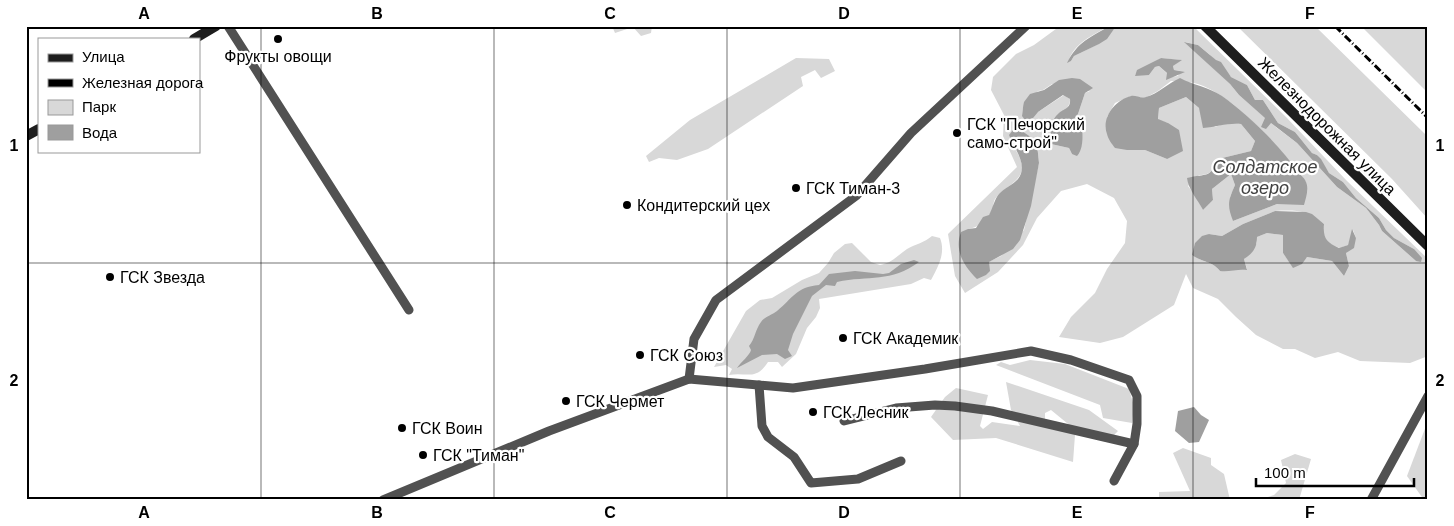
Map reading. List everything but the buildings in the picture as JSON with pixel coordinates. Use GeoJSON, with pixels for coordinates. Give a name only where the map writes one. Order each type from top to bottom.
{"type":"FeatureCollection","features":[{"type":"Feature","properties":{"kind":"main road"},"geometry":{"type":"LineString","coordinates":[[196,38],[216,26]]}},
{"type":"Feature","properties":{"kind":"main road","name":"Железнодорожная улица"},"geometry":{"type":"LineString","coordinates":[[1205,26],[1428,246]]}},
{"type":"Feature","properties":{"kind":"main road"},"geometry":{"type":"LineString","coordinates":[[26,136],[38,130]]}},
{"type":"Feature","properties":{"kind":"street"},"geometry":{"type":"LineString","coordinates":[[228,26],[409,310]]}},
{"type":"Feature","properties":{"kind":"street"},"geometry":{"type":"LineString","coordinates":[[689,379],[694,338],[716,300],[856,196],[911,133],[1026,26]]}},
{"type":"Feature","properties":{"kind":"street"},"geometry":{"type":"LineString","coordinates":[[383,500],[396,497],[549,431],[689,379],[793,388],[925,369],[1031,351],[1071,360],[1129,380],[1137,396],[1137,424],[1134,444],[1114,481]]}},
{"type":"Feature","properties":{"kind":"street"},"geometry":{"type":"LineString","coordinates":[[759,385],[762,426],[768,437],[794,457],[811,483],[858,479],[901,461]]}},
{"type":"Feature","properties":{"kind":"street"},"geometry":{"type":"LineString","coordinates":[[1371,500],[1428,396]]}},
{"type":"Feature","properties":{"kind":"street"},"geometry":{"type":"LineString","coordinates":[[844,420],[896,408],[915,406],[968,407],[1134,444]]}},
{"type":"Feature","properties":{"kind":"green space"},"geometry":{"type":"Polygon","coordinates":[[[612,26],[652,26],[651,33],[641,36],[633,27],[615,33],[612,26]]]}},
{"type":"Feature","properties":{"kind":"green space"},"geometry":{"type":"Polygon","coordinates":[[[1060,26],[1109,26],[1080,44],[1068,62],[1074,56],[1098,44],[1114,29],[1110,26],[1193,26],[1286,117],[1347,181],[1428,259],[1428,356],[1410,363],[1360,361],[1338,352],[1315,358],[1295,349],[1283,349],[1256,335],[1218,299],[1193,288],[1186,274],[1174,305],[1123,337],[1100,343],[1059,337],[1071,317],[1095,293],[1107,269],[1125,243],[1127,221],[1114,198],[1087,184],[1061,191],[1037,218],[1023,245],[998,272],[965,293],[955,276],[948,234],[1017,167],[1003,136],[1004,115],[991,90],[993,77],[1016,54],[1034,45],[1060,26]],[[1185,42],[1230,84],[1239,95],[1297,143],[1337,187],[1366,208],[1382,231],[1416,261],[1414,249],[1394,238],[1386,230],[1379,218],[1356,198],[1343,182],[1329,173],[1317,155],[1312,153],[1295,132],[1278,123],[1263,100],[1255,100],[1247,85],[1231,77],[1198,45],[1185,42]],[[1161,58],[1135,75],[1149,75],[1155,67],[1159,66],[1171,77],[1178,76],[1180,71],[1174,70],[1173,66],[1181,60],[1161,58]],[[1171,81],[1145,98],[1131,96],[1115,103],[1107,117],[1127,150],[1145,150],[1167,159],[1168,123],[1158,120],[1159,108],[1186,97],[1199,108],[1215,127],[1226,123],[1241,124],[1255,141],[1251,151],[1218,159],[1212,171],[1199,175],[1188,186],[1203,210],[1213,200],[1212,189],[1231,174],[1235,185],[1230,197],[1233,221],[1277,204],[1306,182],[1256,124],[1224,98],[1209,89],[1191,82],[1171,81]],[[1052,84],[1038,91],[1023,107],[1022,116],[1038,112],[1064,95],[1070,99],[1068,107],[1052,123],[1050,131],[1051,144],[1069,148],[1072,154],[1081,147],[1082,128],[1075,126],[1072,122],[1078,114],[1085,93],[1090,91],[1052,84]],[[1037,144],[1012,145],[1019,157],[1022,170],[1018,178],[995,199],[993,209],[985,220],[979,225],[968,229],[988,262],[1001,256],[1024,230],[1039,163],[1037,144]],[[1275,211],[1243,224],[1222,236],[1209,234],[1192,255],[1210,263],[1220,271],[1247,269],[1244,259],[1257,243],[1257,237],[1267,233],[1283,235],[1283,253],[1293,267],[1307,257],[1332,261],[1344,276],[1349,266],[1346,253],[1356,238],[1353,230],[1348,245],[1340,248],[1335,246],[1324,237],[1324,224],[1318,219],[1307,213],[1289,211],[1275,211]]]}},
{"type":"Feature","properties":{"kind":"green space"},"geometry":{"type":"Polygon","coordinates":[[[1237,26],[1315,26],[1428,137],[1428,219],[1392,179],[1237,26]]]}},
{"type":"Feature","properties":{"kind":"green space"},"geometry":{"type":"Polygon","coordinates":[[[1361,26],[1428,26],[1428,93],[1361,26]]]}},
{"type":"Feature","properties":{"kind":"green space"},"geometry":{"type":"Polygon","coordinates":[[[796,58],[829,59],[835,71],[821,78],[815,70],[801,77],[803,86],[708,149],[677,160],[659,158],[649,162],[646,156],[690,120],[796,58]]]}},
{"type":"Feature","properties":{"kind":"green space"},"geometry":{"type":"Polygon","coordinates":[[[932,236],[940,238],[942,254],[931,280],[924,278],[911,284],[819,299],[820,308],[816,317],[807,328],[796,354],[782,367],[778,362],[768,362],[764,368],[755,374],[729,375],[732,369],[726,365],[714,367],[746,311],[760,300],[772,298],[802,280],[819,273],[834,253],[845,244],[852,243],[871,262],[880,265],[891,261],[907,249],[932,236]]]}},
{"type":"Feature","properties":{"kind":"green space"},"geometry":{"type":"Polygon","coordinates":[[[1030,360],[1065,364],[1129,389],[1134,406],[1132,423],[1103,418],[1100,405],[996,365],[1001,362],[1010,365],[1030,360]]]}},
{"type":"Feature","properties":{"kind":"green space"},"geometry":{"type":"Polygon","coordinates":[[[1006,382],[1089,410],[1118,431],[1113,436],[1073,428],[1051,410],[1045,413],[1045,419],[1075,435],[1073,462],[996,438],[953,440],[931,417],[945,397],[956,388],[988,395],[980,426],[983,429],[992,422],[1020,426],[1011,410],[1006,382]]]}},
{"type":"Feature","properties":{"kind":"green space"},"geometry":{"type":"Polygon","coordinates":[[[1428,425],[1428,500],[1424,500],[1407,476],[1428,425]]]}},
{"type":"Feature","properties":{"kind":"green space"},"geometry":{"type":"Polygon","coordinates":[[[1183,448],[1211,458],[1211,465],[1224,474],[1230,500],[1159,500],[1159,492],[1190,491],[1173,453],[1183,448]]]}},
{"type":"Feature","properties":{"kind":"green space"},"geometry":{"type":"Polygon","coordinates":[[[1295,454],[1311,459],[1299,500],[1258,500],[1274,495],[1286,483],[1281,460],[1295,454]]]}},
{"type":"Feature","properties":{"kind":"water"},"geometry":{"type":"Polygon","coordinates":[[[1109,26],[1114,29],[1107,39],[1074,56],[1067,63],[1080,45],[1109,26]]]}},
{"type":"Feature","properties":{"kind":"water"},"geometry":{"type":"Polygon","coordinates":[[[1184,42],[1198,45],[1221,62],[1231,77],[1247,85],[1255,100],[1263,100],[1278,123],[1295,132],[1312,153],[1321,159],[1329,173],[1343,182],[1356,198],[1379,218],[1386,230],[1394,238],[1414,249],[1422,258],[1421,262],[1416,261],[1382,231],[1366,208],[1337,187],[1297,143],[1271,123],[1266,129],[1261,127],[1265,118],[1184,42]]]}},
{"type":"Feature","properties":{"kind":"water"},"geometry":{"type":"Polygon","coordinates":[[[1161,58],[1182,60],[1173,66],[1174,70],[1185,72],[1166,80],[1167,73],[1159,66],[1155,67],[1149,75],[1135,76],[1137,70],[1161,58]]]}},
{"type":"Feature","properties":{"kind":"water","name":"Солдатское озеро"},"geometry":{"type":"Polygon","coordinates":[[[1180,78],[1212,90],[1222,96],[1243,112],[1264,132],[1283,152],[1305,181],[1307,191],[1304,205],[1277,204],[1233,221],[1229,203],[1235,185],[1231,174],[1212,189],[1213,200],[1203,210],[1191,190],[1187,178],[1207,174],[1213,170],[1218,159],[1251,151],[1255,141],[1241,124],[1203,128],[1199,108],[1186,97],[1159,108],[1158,119],[1179,130],[1183,151],[1167,159],[1145,150],[1115,148],[1108,138],[1106,128],[1106,122],[1111,110],[1125,98],[1131,96],[1142,98],[1150,96],[1180,78]]]}},
{"type":"Feature","properties":{"kind":"water"},"geometry":{"type":"Polygon","coordinates":[[[1080,79],[1093,88],[1085,93],[1078,114],[1072,122],[1075,126],[1082,128],[1081,147],[1077,156],[1072,154],[1069,148],[1051,144],[1050,124],[1057,115],[1068,107],[1070,99],[1063,95],[1038,112],[1033,118],[1025,120],[1022,116],[1024,102],[1030,94],[1044,90],[1059,80],[1080,79]]]}},
{"type":"Feature","properties":{"kind":"water"},"geometry":{"type":"Polygon","coordinates":[[[1019,129],[1037,144],[1039,163],[1031,206],[1020,240],[1013,249],[989,262],[990,271],[977,279],[964,263],[960,252],[959,239],[961,232],[976,228],[983,217],[989,215],[999,194],[1014,183],[1021,174],[1020,157],[1009,135],[1013,130],[1019,129]]]}},
{"type":"Feature","properties":{"kind":"water"},"geometry":{"type":"Polygon","coordinates":[[[1275,211],[1306,212],[1312,214],[1324,224],[1326,239],[1339,248],[1348,245],[1352,229],[1356,238],[1354,248],[1346,253],[1349,266],[1344,276],[1332,261],[1307,257],[1302,264],[1293,268],[1283,253],[1283,235],[1267,233],[1257,237],[1254,250],[1244,259],[1247,270],[1220,271],[1210,263],[1192,255],[1195,243],[1202,236],[1209,234],[1222,236],[1243,224],[1275,211]]]}},
{"type":"Feature","properties":{"kind":"water"},"geometry":{"type":"Polygon","coordinates":[[[914,260],[919,262],[909,269],[889,276],[837,282],[835,286],[826,285],[812,296],[793,334],[788,350],[792,356],[785,359],[777,354],[762,355],[737,368],[750,352],[749,346],[762,320],[777,311],[795,294],[805,288],[819,285],[829,274],[855,271],[883,274],[889,273],[901,264],[914,260]]]}},
{"type":"Feature","properties":{"kind":"water"},"geometry":{"type":"Polygon","coordinates":[[[1194,407],[1209,420],[1199,442],[1189,443],[1175,431],[1178,411],[1194,407]]]}},
{"type":"Feature","properties":{"kind":"railway"},"geometry":{"type":"LineString","coordinates":[[1335,26],[1428,118]]}},
{"type":"Feature","properties":{"kind":"place","name":"Фрукты овощи"},"geometry":{"type":"Point","coordinates":[278,39]}},
{"type":"Feature","properties":{"kind":"place","name":"ГСК \"Печорский само-строй\""},"geometry":{"type":"Point","coordinates":[957,133]}},
{"type":"Feature","properties":{"kind":"place","name":"ГСК Тиман-3"},"geometry":{"type":"Point","coordinates":[796,188]}},
{"type":"Feature","properties":{"kind":"place","name":"Кондитерский цех"},"geometry":{"type":"Point","coordinates":[627,205]}},
{"type":"Feature","properties":{"kind":"place","name":"ГСК Звезда"},"geometry":{"type":"Point","coordinates":[110,277]}},
{"type":"Feature","properties":{"kind":"place","name":"ГСК Академик"},"geometry":{"type":"Point","coordinates":[843,338]}},
{"type":"Feature","properties":{"kind":"place","name":"ГСК Союз"},"geometry":{"type":"Point","coordinates":[640,355]}},
{"type":"Feature","properties":{"kind":"place","name":"ГСК Чермет"},"geometry":{"type":"Point","coordinates":[566,401]}},
{"type":"Feature","properties":{"kind":"place","name":"ГСК Лесник"},"geometry":{"type":"Point","coordinates":[813,412]}},
{"type":"Feature","properties":{"kind":"place","name":"ГСК Воин"},"geometry":{"type":"Point","coordinates":[402,428]}},
{"type":"Feature","properties":{"kind":"place","name":"ГСК \"Тиман\""},"geometry":{"type":"Point","coordinates":[423,455]}}]}
